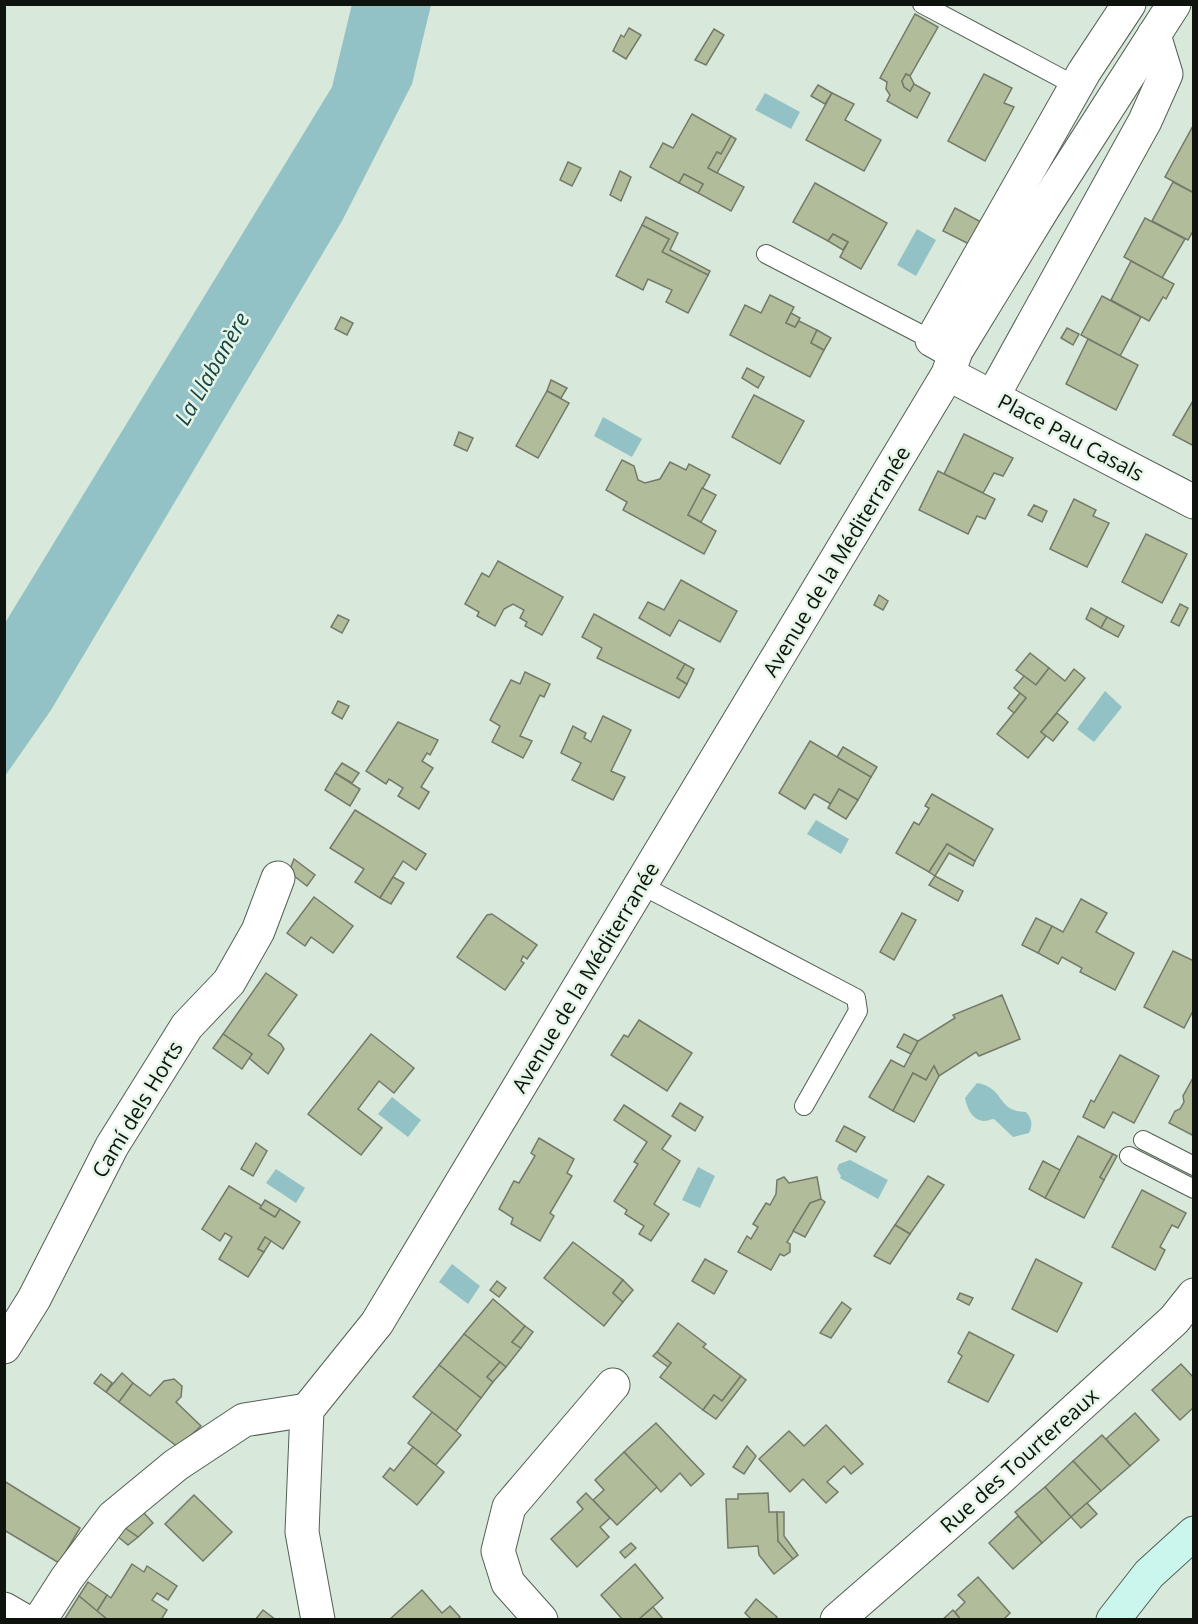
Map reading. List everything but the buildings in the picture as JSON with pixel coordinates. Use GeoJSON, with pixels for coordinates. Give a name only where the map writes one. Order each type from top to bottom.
{"type":"FeatureCollection","features":[{"type":"Feature","properties":{"kind":"main road"},"geometry":{"type":"LineString","coordinates":[[1113,1620],[1149,1575],[1194,1533]]}},
{"type":"Feature","properties":{"kind":"street","name":"Avenue de la Méditerranée"},"geometry":{"type":"LineString","coordinates":[[945,356],[1076,86],[1129,4]]}},
{"type":"Feature","properties":{"kind":"street","name":"Avenue de la Méditerranée"},"geometry":{"type":"LineString","coordinates":[[307,1410],[377,1323],[641,885],[945,356],[1174,4]]}},
{"type":"Feature","properties":{"kind":"street"},"geometry":{"type":"LineString","coordinates":[[993,396],[1144,121],[1166,74],[1154,35]]}},
{"type":"Feature","properties":{"kind":"street","name":"Place Pau Casals"},"geometry":{"type":"LineString","coordinates":[[945,356],[993,396],[1194,502]]}},
{"type":"Feature","properties":{"kind":"street","name":"Camí dels Horts"},"geometry":{"type":"LineString","coordinates":[[4,1347],[34,1299],[112,1146],[187,1026],[229,982],[258,931],[278,878]]}},
{"type":"Feature","properties":{"kind":"street","name":"Rue des Tourtereaux"},"geometry":{"type":"LineString","coordinates":[[837,1620],[1006,1473],[1174,1320],[1194,1295]]}},
{"type":"Feature","properties":{"kind":"street"},"geometry":{"type":"LineString","coordinates":[[541,1620],[508,1583],[498,1551],[509,1507],[614,1385]]}},
{"type":"Feature","properties":{"kind":"street"},"geometry":{"type":"LineString","coordinates":[[40,1620],[67,1578],[113,1517],[176,1465],[244,1420],[307,1410],[302,1532],[318,1620]]}},
{"type":"Feature","properties":{"kind":"street"},"geometry":{"type":"LineString","coordinates":[[4,1609],[22,1620]]}},
{"type":"Feature","properties":{"kind":"lane"},"geometry":{"type":"LineString","coordinates":[[922,4],[1076,86]]}},
{"type":"Feature","properties":{"kind":"lane"},"geometry":{"type":"LineString","coordinates":[[766,254],[945,356]]}},
{"type":"Feature","properties":{"kind":"lane"},"geometry":{"type":"LineString","coordinates":[[641,885],[856,998],[858,1011],[804,1106]]}},
{"type":"Feature","properties":{"kind":"lane"},"geometry":{"type":"LineString","coordinates":[[1143,1140],[1194,1166]]}},
{"type":"Feature","properties":{"kind":"lane"},"geometry":{"type":"LineString","coordinates":[[1129,1156],[1194,1189]]}},
{"type":"Feature","properties":{"kind":"water","name":"La Llabanère"},"geometry":{"type":"Polygon","coordinates":[[[352,4],[431,5],[412,84],[342,221],[51,710],[5,776],[5,623],[332,87],[352,4]]]}},
{"type":"Feature","properties":{"kind":"water"},"geometry":{"type":"Polygon","coordinates":[[[765,93],[800,112],[791,129],[755,110],[765,93]]]}},
{"type":"Feature","properties":{"kind":"water"},"geometry":{"type":"Polygon","coordinates":[[[917,229],[936,240],[916,276],[897,265],[917,229]]]}},
{"type":"Feature","properties":{"kind":"water"},"geometry":{"type":"Polygon","coordinates":[[[603,417],[642,439],[632,457],[594,436],[603,417]]]}},
{"type":"Feature","properties":{"kind":"water"},"geometry":{"type":"Polygon","coordinates":[[[1105,691],[1122,707],[1094,742],[1077,729],[1105,691]]]}},
{"type":"Feature","properties":{"kind":"water"},"geometry":{"type":"Polygon","coordinates":[[[816,820],[849,839],[841,854],[807,834],[816,820]]]}},
{"type":"Feature","properties":{"kind":"water"},"geometry":{"type":"Polygon","coordinates":[[[977,1083],[993,1090],[1010,1108],[1026,1112],[1031,1122],[1029,1133],[1013,1137],[994,1119],[984,1121],[973,1116],[965,1098],[977,1083]]]}},
{"type":"Feature","properties":{"kind":"water"},"geometry":{"type":"Polygon","coordinates":[[[392,1097],[421,1120],[408,1137],[378,1114],[392,1097]]]}},
{"type":"Feature","properties":{"kind":"water"},"geometry":{"type":"Polygon","coordinates":[[[850,1160],[888,1180],[878,1199],[840,1178],[837,1169],[839,1164],[850,1160]]]}},
{"type":"Feature","properties":{"kind":"water"},"geometry":{"type":"Polygon","coordinates":[[[698,1167],[715,1176],[700,1208],[682,1200],[698,1167]]]}},
{"type":"Feature","properties":{"kind":"water"},"geometry":{"type":"Polygon","coordinates":[[[276,1169],[305,1188],[296,1203],[266,1183],[276,1169]]]}},
{"type":"Feature","properties":{"kind":"water"},"geometry":{"type":"Polygon","coordinates":[[[452,1264],[480,1286],[468,1304],[439,1282],[452,1264]]]}}]}
